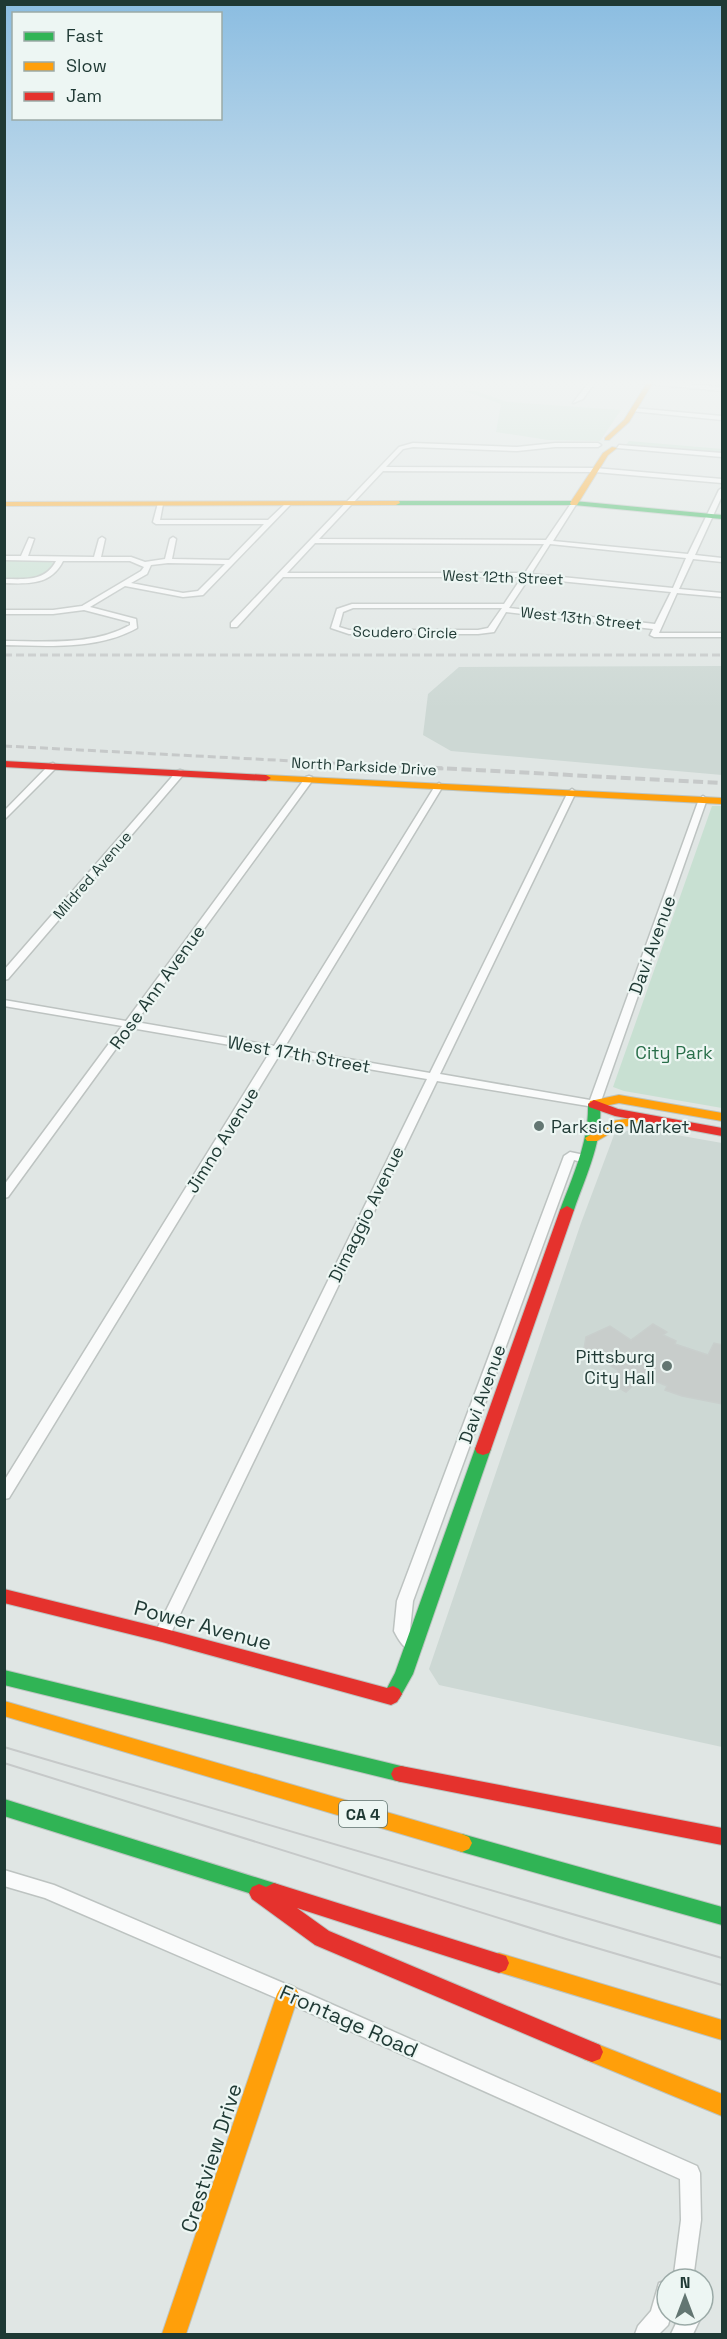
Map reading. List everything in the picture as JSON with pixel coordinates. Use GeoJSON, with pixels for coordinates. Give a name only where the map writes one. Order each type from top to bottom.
{"type":"FeatureCollection","features":[{"type":"Feature","properties":{"kind":"main road"},"geometry":{"type":"LineString","coordinates":[[572,505],[582,490]]}},
{"type":"Feature","properties":{"kind":"main road"},"geometry":{"type":"LineString","coordinates":[[4,504],[572,505],[715,518]]}},
{"type":"Feature","properties":{"kind":"main road","name":"North Parkside Drive"},"geometry":{"type":"LineString","coordinates":[[4,764],[723,801]]}},
{"type":"Feature","properties":{"kind":"main road"},"geometry":{"type":"LineString","coordinates":[[594,1104],[619,1100],[723,1117]]}},
{"type":"Feature","properties":{"kind":"main road"},"geometry":{"type":"LineString","coordinates":[[594,1104],[615,1112],[656,1121],[723,1132]]}},
{"type":"Feature","properties":{"kind":"main road","name":"Davi Avenue"},"geometry":{"type":"LineString","coordinates":[[391,1697],[404,1674],[585,1159],[596,1119],[594,1104]]}},
{"type":"Feature","properties":{"kind":"main road"},"geometry":{"type":"LineString","coordinates":[[592,1138],[618,1124],[656,1121]]}},
{"type":"Feature","properties":{"kind":"main road","name":"Power Avenue"},"geometry":{"type":"LineString","coordinates":[[4,1596],[162,1635],[391,1697]]}},
{"type":"Feature","properties":{"kind":"main road"},"geometry":{"type":"LineString","coordinates":[[4,1677],[399,1774],[723,1837]]}},
{"type":"Feature","properties":{"kind":"main road","name":"CA 4"},"geometry":{"type":"LineString","coordinates":[[4,1708],[397,1824],[723,1916]]}},
{"type":"Feature","properties":{"kind":"main road"},"geometry":{"type":"LineString","coordinates":[[4,1807],[723,2031]]}},
{"type":"Feature","properties":{"kind":"main road"},"geometry":{"type":"LineString","coordinates":[[243,1881],[322,1938],[723,2105]]}},
{"type":"Feature","properties":{"kind":"main road","name":"Crestview Drive"},"geometry":{"type":"LineString","coordinates":[[174,2334],[288,1994]]}},
{"type":"Feature","properties":{"kind":"street"},"geometry":{"type":"LineString","coordinates":[[234,625],[361,490]]}},
{"type":"Feature","properties":{"kind":"street"},"geometry":{"type":"LineString","coordinates":[[656,631],[690,556],[715,518],[723,490]]}},
{"type":"Feature","properties":{"kind":"street"},"geometry":{"type":"LineString","coordinates":[[160,504],[156,522],[270,522]]}},
{"type":"Feature","properties":{"kind":"street"},"geometry":{"type":"LineString","coordinates":[[124,584],[183,595],[195,594],[231,562],[288,504]]}},
{"type":"Feature","properties":{"kind":"street"},"geometry":{"type":"LineString","coordinates":[[505,608],[572,505]]}},
{"type":"Feature","properties":{"kind":"street"},"geometry":{"type":"LineString","coordinates":[[24,558],[31,539]]}},
{"type":"Feature","properties":{"kind":"street"},"geometry":{"type":"LineString","coordinates":[[97,558],[102,539]]}},
{"type":"Feature","properties":{"kind":"street"},"geometry":{"type":"LineString","coordinates":[[168,561],[173,539]]}},
{"type":"Feature","properties":{"kind":"street"},"geometry":{"type":"LineString","coordinates":[[313,542],[546,542],[723,560]]}},
{"type":"Feature","properties":{"kind":"street"},"geometry":{"type":"LineString","coordinates":[[4,558],[130,559],[146,564],[168,561],[231,562]]}},
{"type":"Feature","properties":{"kind":"street"},"geometry":{"type":"LineString","coordinates":[[4,581],[33,581],[45,578],[57,570],[61,558]]}},
{"type":"Feature","properties":{"kind":"street"},"geometry":{"type":"LineString","coordinates":[[84,608],[144,572],[147,569],[146,564]]}},
{"type":"Feature","properties":{"kind":"street","name":"West 12th Street"},"geometry":{"type":"LineString","coordinates":[[282,575],[525,575],[723,595]]}},
{"type":"Feature","properties":{"kind":"street","name":"Scudero Circle"},"geometry":{"type":"LineString","coordinates":[[352,606],[505,608],[494,628],[485,632],[349,632],[335,628],[334,625],[340,611],[352,606]]}},
{"type":"Feature","properties":{"kind":"street"},"geometry":{"type":"LineString","coordinates":[[4,612],[53,612],[84,608],[125,618],[133,621],[134,626],[117,634],[77,642],[4,643]]}},
{"type":"Feature","properties":{"kind":"street","name":"West 13th Street"},"geometry":{"type":"LineString","coordinates":[[505,608],[656,631],[723,635]]}},
{"type":"Feature","properties":{"kind":"street"},"geometry":{"type":"LineString","coordinates":[[4,817],[53,766]]}},
{"type":"Feature","properties":{"kind":"street","name":"Mildred Avenue"},"geometry":{"type":"LineString","coordinates":[[4,977],[180,773]]}},
{"type":"Feature","properties":{"kind":"street","name":"Rose Ann Avenue"},"geometry":{"type":"LineString","coordinates":[[4,1194],[309,779]]}},
{"type":"Feature","properties":{"kind":"street","name":"Jimno Avenue"},"geometry":{"type":"LineString","coordinates":[[4,1494],[439,786]]}},
{"type":"Feature","properties":{"kind":"street","name":"Dimaggio Avenue"},"geometry":{"type":"LineString","coordinates":[[162,1635],[572,792]]}},
{"type":"Feature","properties":{"kind":"street","name":"Davi Avenue"},"geometry":{"type":"LineString","coordinates":[[594,1104],[703,799]]}},
{"type":"Feature","properties":{"kind":"street","name":"West 17th Street"},"geometry":{"type":"LineString","coordinates":[[4,1003],[594,1104]]}},
{"type":"Feature","properties":{"kind":"street","name":"Davi Avenue"},"geometry":{"type":"LineString","coordinates":[[414,1646],[402,1631],[405,1601],[570,1156],[585,1159]]}},
{"type":"Feature","properties":{"kind":"street","name":"Frontage Road"},"geometry":{"type":"LineString","coordinates":[[4,1878],[48,1891],[288,1994],[690,2173],[691,2220],[685,2267]]}},
{"type":"Feature","properties":{"kind":"shaded area"},"geometry":{"type":"Polygon","coordinates":[[[722,666],[722,775],[451,751],[423,735],[428,694],[459,667],[722,666]]]}},
{"type":"Feature","properties":{"kind":"shaded area"},"geometry":{"type":"Polygon","coordinates":[[[637,1128],[722,1143],[722,1747],[439,1685],[429,1669],[581,1223],[614,1135],[637,1128]]]}},
{"type":"Feature","properties":{"kind":"green space"},"geometry":{"type":"Polygon","coordinates":[[[5,561],[53,563],[45,574],[39,577],[5,579],[5,561]]]}},
{"type":"Feature","properties":{"kind":"green space","name":"City Park"},"geometry":{"type":"Polygon","coordinates":[[[712,806],[722,806],[722,1108],[624,1091],[613,1087],[712,806]]]}},
{"type":"Feature","properties":{"kind":"building","name":"Pittsburg City Hall"},"geometry":{"type":"Polygon","coordinates":[[[653,1324],[667,1332],[663,1335],[676,1341],[675,1344],[708,1355],[714,1343],[723,1345],[723,1404],[682,1396],[665,1390],[667,1386],[643,1376],[626,1392],[607,1381],[619,1371],[584,1349],[586,1337],[610,1326],[631,1340],[653,1324]]]}},
{"type":"Feature","properties":{"kind":"tram line"},"geometry":{"type":"LineString","coordinates":[[4,1747],[722,1958]]}},
{"type":"Feature","properties":{"kind":"tram line"},"geometry":{"type":"LineString","coordinates":[[4,1763],[566,1939],[722,1985]]}},
{"type":"Feature","properties":{"kind":"railway"},"geometry":{"type":"LineString","coordinates":[[4,655],[722,655]]}},
{"type":"Feature","properties":{"kind":"railway"},"geometry":{"type":"LineString","coordinates":[[4,746],[447,769]]}},
{"type":"Feature","properties":{"kind":"railway"},"geometry":{"type":"LineString","coordinates":[[418,767],[722,783]]}},
{"type":"Feature","properties":{"kind":"traffic: fast"},"geometry":{"type":"LineString","coordinates":[[396,503],[574,503],[722,517]]}},
{"type":"Feature","properties":{"kind":"traffic: fast"},"geometry":{"type":"LineString","coordinates":[[567,1210],[591,1144],[595,1117],[594,1104]]}},
{"type":"Feature","properties":{"kind":"traffic: fast"},"geometry":{"type":"LineString","coordinates":[[393,1694],[404,1674],[483,1449]]}},
{"type":"Feature","properties":{"kind":"traffic: fast"},"geometry":{"type":"LineString","coordinates":[[4,1677],[401,1774]]}},
{"type":"Feature","properties":{"kind":"traffic: fast"},"geometry":{"type":"LineString","coordinates":[[4,1807],[274,1892]]}},
{"type":"Feature","properties":{"kind":"traffic: fast"},"geometry":{"type":"LineString","coordinates":[[462,1843],[722,1916]]}},
{"type":"Feature","properties":{"kind":"traffic: slow"},"geometry":{"type":"LineString","coordinates":[[574,503],[582,490]]}},
{"type":"Feature","properties":{"kind":"traffic: slow"},"geometry":{"type":"LineString","coordinates":[[4,504],[396,503]]}},
{"type":"Feature","properties":{"kind":"traffic: slow"},"geometry":{"type":"LineString","coordinates":[[266,778],[722,801]]}},
{"type":"Feature","properties":{"kind":"traffic: slow"},"geometry":{"type":"LineString","coordinates":[[595,1104],[619,1099],[722,1117]]}},
{"type":"Feature","properties":{"kind":"traffic: slow"},"geometry":{"type":"LineString","coordinates":[[592,1138],[618,1124],[638,1121]]}},
{"type":"Feature","properties":{"kind":"traffic: slow"},"geometry":{"type":"LineString","coordinates":[[4,1708],[462,1843]]}},
{"type":"Feature","properties":{"kind":"traffic: slow"},"geometry":{"type":"LineString","coordinates":[[499,1963],[722,2030]]}},
{"type":"Feature","properties":{"kind":"traffic: slow"},"geometry":{"type":"LineString","coordinates":[[174,2334],[288,1994]]}},
{"type":"Feature","properties":{"kind":"traffic: slow"},"geometry":{"type":"LineString","coordinates":[[592,2052],[722,2105]]}},
{"type":"Feature","properties":{"kind":"traffic: jam"},"geometry":{"type":"LineString","coordinates":[[4,764],[266,778]]}},
{"type":"Feature","properties":{"kind":"traffic: jam"},"geometry":{"type":"LineString","coordinates":[[594,1104],[615,1112],[722,1132]]}},
{"type":"Feature","properties":{"kind":"traffic: jam"},"geometry":{"type":"LineString","coordinates":[[483,1449],[567,1210]]}},
{"type":"Feature","properties":{"kind":"traffic: jam"},"geometry":{"type":"LineString","coordinates":[[4,1596],[162,1635],[391,1697],[393,1694]]}},
{"type":"Feature","properties":{"kind":"traffic: jam"},"geometry":{"type":"LineString","coordinates":[[401,1774],[722,1837]]}},
{"type":"Feature","properties":{"kind":"traffic: jam"},"geometry":{"type":"LineString","coordinates":[[274,1892],[499,1963]]}},
{"type":"Feature","properties":{"kind":"traffic: jam"},"geometry":{"type":"LineString","coordinates":[[259,1893],[322,1938],[592,2052]]}},
{"type":"Feature","properties":{"kind":"place","name":"Parkside Market"},"geometry":{"type":"Point","coordinates":[539,1126]}},
{"type":"Feature","properties":{"kind":"place","name":"Pittsburg City Hall"},"geometry":{"type":"Point","coordinates":[667,1366]}}]}
